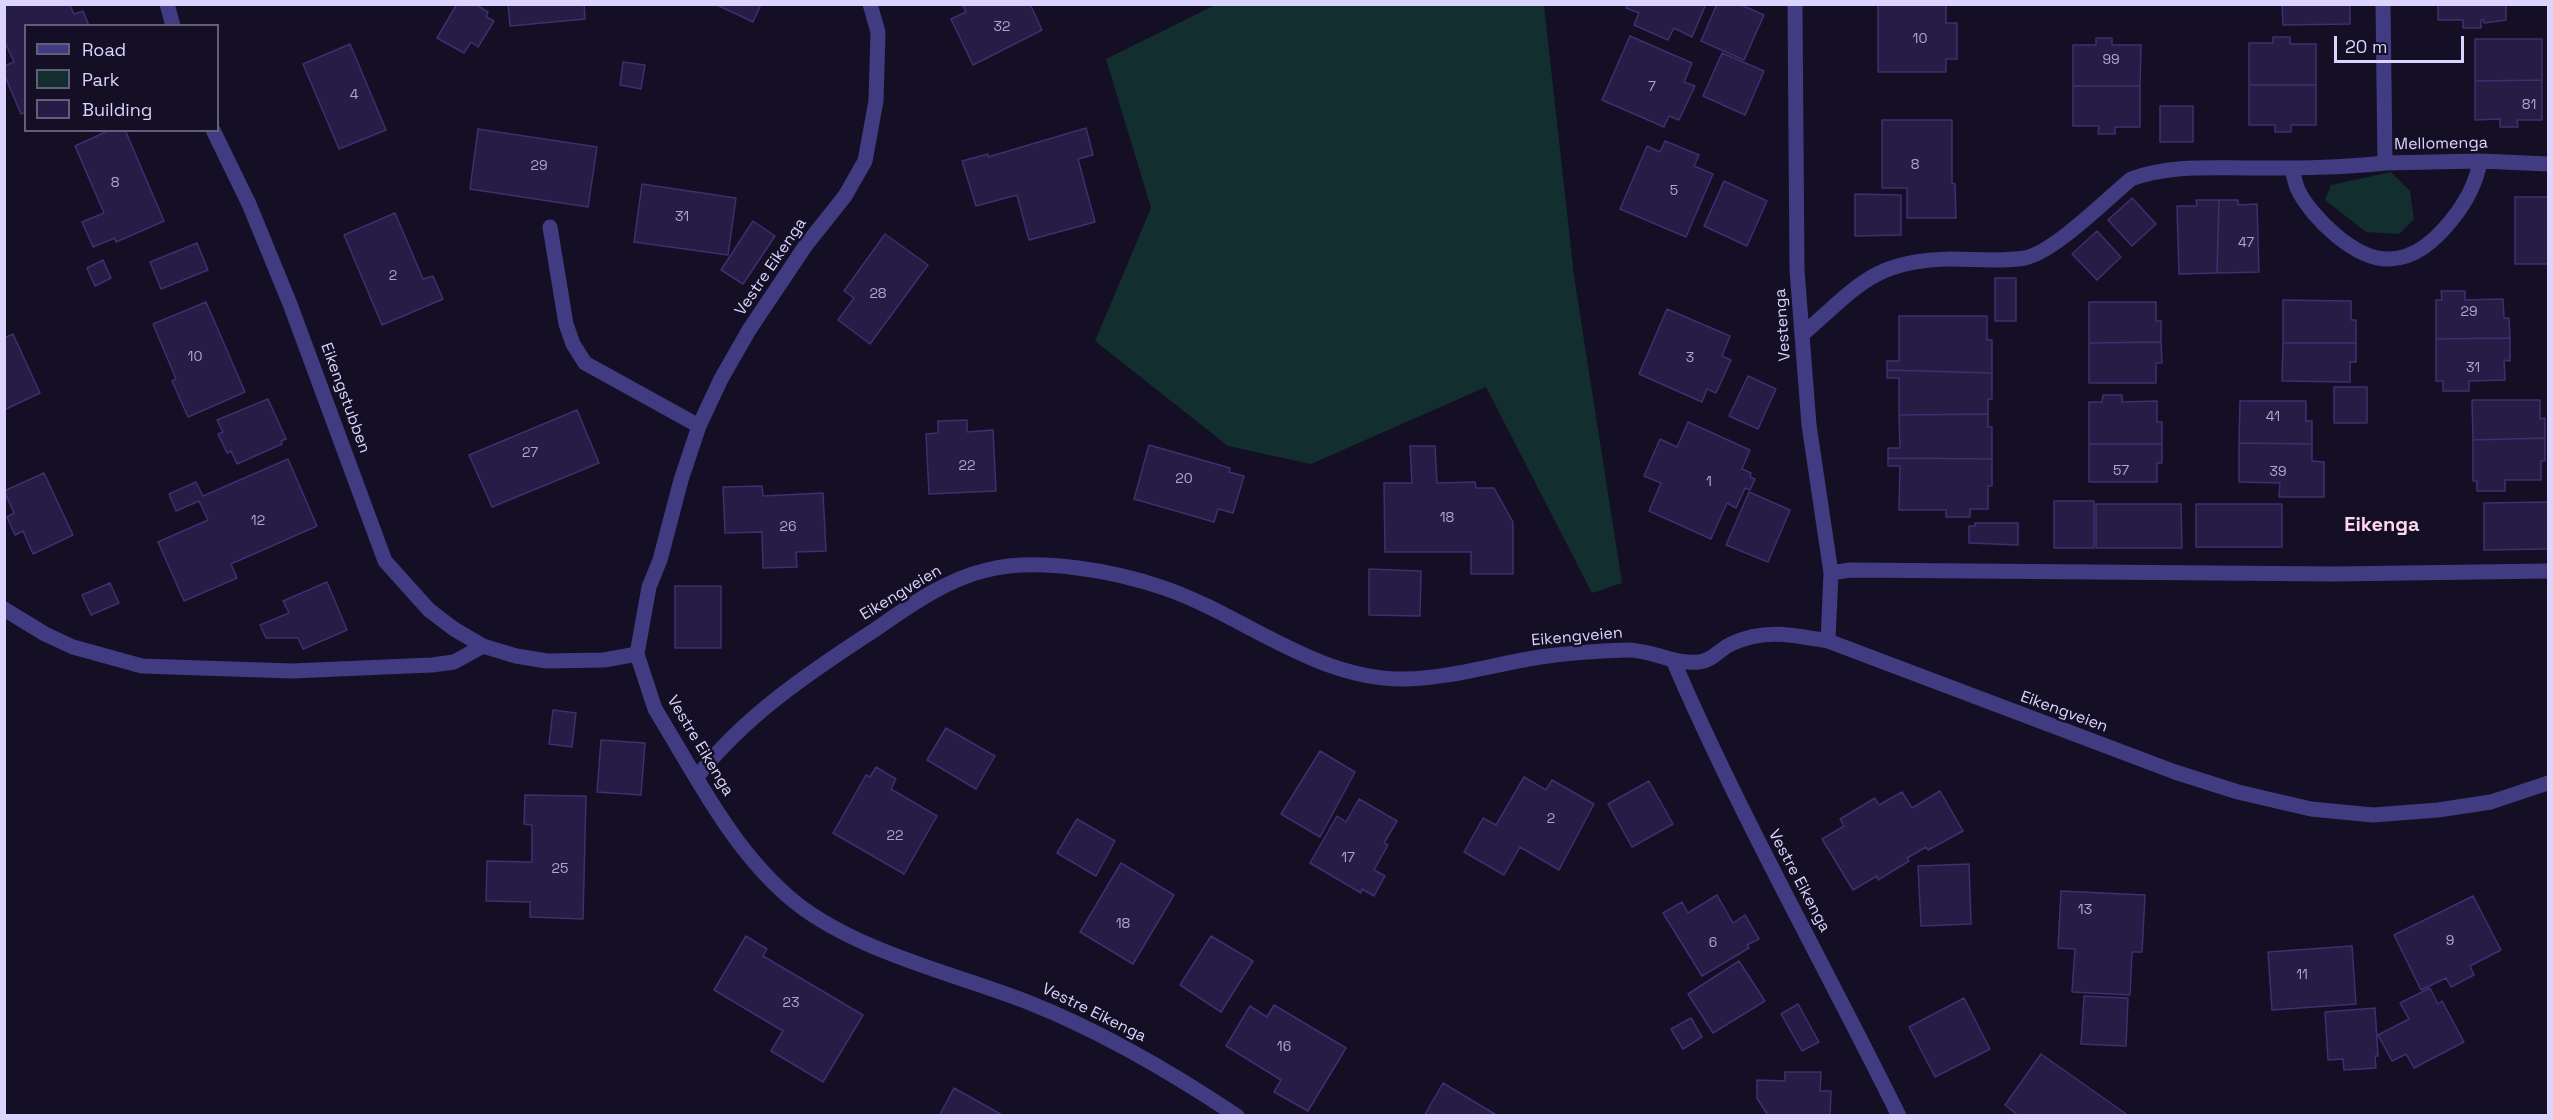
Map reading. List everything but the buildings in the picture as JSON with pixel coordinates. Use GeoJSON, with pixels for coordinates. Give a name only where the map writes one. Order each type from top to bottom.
{"type":"FeatureCollection","features":[{"type":"Feature","properties":{"kind":"street"},"geometry":{"type":"LineString","coordinates":[[167,4],[172,24]]}},
{"type":"Feature","properties":{"kind":"street","name":"Vestre Eikenga"},"geometry":{"type":"LineString","coordinates":[[870,4],[878,32],[876,101],[865,161],[845,196],[806,246],[749,330],[721,379],[699,426],[649,587],[637,654],[655,710],[741,847],[767,876],[820,919],[877,946],[1031,1003],[1128,1048],[1237,1116]]}},
{"type":"Feature","properties":{"kind":"street","name":"Vestenga"},"geometry":{"type":"LineString","coordinates":[[1796,4],[1797,270],[1809,424],[1831,573],[1828,641]]}},
{"type":"Feature","properties":{"kind":"street","name":"Mellomenga"},"geometry":{"type":"LineString","coordinates":[[2383,4],[2385,163],[2480,161],[2548,164]]}},
{"type":"Feature","properties":{"kind":"street","name":"Eikengstubben"},"geometry":{"type":"LineString","coordinates":[[214,132],[249,204],[290,304],[385,561],[429,610],[454,629],[483,646],[516,656],[547,661],[604,660],[637,654]]}},
{"type":"Feature","properties":{"kind":"street"},"geometry":{"type":"LineString","coordinates":[[2291,168],[2298,190],[2338,238],[2374,256],[2389,259],[2415,252],[2433,242],[2469,195],[2480,161]]}},
{"type":"Feature","properties":{"kind":"street"},"geometry":{"type":"LineString","coordinates":[[1802,335],[1854,288],[1875,273],[1898,264],[1934,259],[2025,258],[2044,250],[2131,179],[2146,173],[2175,168],[2291,168],[2385,163]]}},
{"type":"Feature","properties":{"kind":"street"},"geometry":{"type":"LineString","coordinates":[[550,226],[566,324],[573,344],[585,363],[699,426]]}},
{"type":"Feature","properties":{"kind":"street","name":"Eikengveien"},"geometry":{"type":"LineString","coordinates":[[697,777],[718,749],[816,669],[928,594],[987,570],[1021,565],[1087,570],[1164,588],[1298,652],[1347,671],[1372,677],[1404,679],[1446,676],[1541,657],[1631,650],[1673,660],[1700,663],[1731,644],[1767,633],[1780,632],[1828,641],[2175,771],[2238,792],[2311,809],[2373,814],[2438,810],[2491,802],[2548,783]]}},
{"type":"Feature","properties":{"kind":"street"},"geometry":{"type":"LineString","coordinates":[[1831,573],[1850,570],[2335,574],[2548,571]]}},
{"type":"Feature","properties":{"kind":"street"},"geometry":{"type":"LineString","coordinates":[[4,609],[45,634],[73,647],[142,666],[292,671],[432,665],[454,662],[483,646]]}},
{"type":"Feature","properties":{"kind":"street","name":"Vestre Eikenga"},"geometry":{"type":"LineString","coordinates":[[1673,660],[1738,804],[1843,1002],[1899,1116]]}},
{"type":"Feature","properties":{"kind":"green space"},"geometry":{"type":"Polygon","coordinates":[[[1215,5],[1544,5],[1574,276],[1622,583],[1592,593],[1486,387],[1311,464],[1228,446],[1095,341],[1151,208],[1106,59],[1215,5]]]}},
{"type":"Feature","properties":{"kind":"green space"},"geometry":{"type":"Polygon","coordinates":[[[2391,172],[2410,191],[2414,219],[2399,234],[2366,232],[2325,200],[2331,185],[2391,172]]]}},
{"type":"Feature","properties":{"kind":"district","name":"Eikenga"},"geometry":{"type":"Point","coordinates":[2382,526]}}]}
